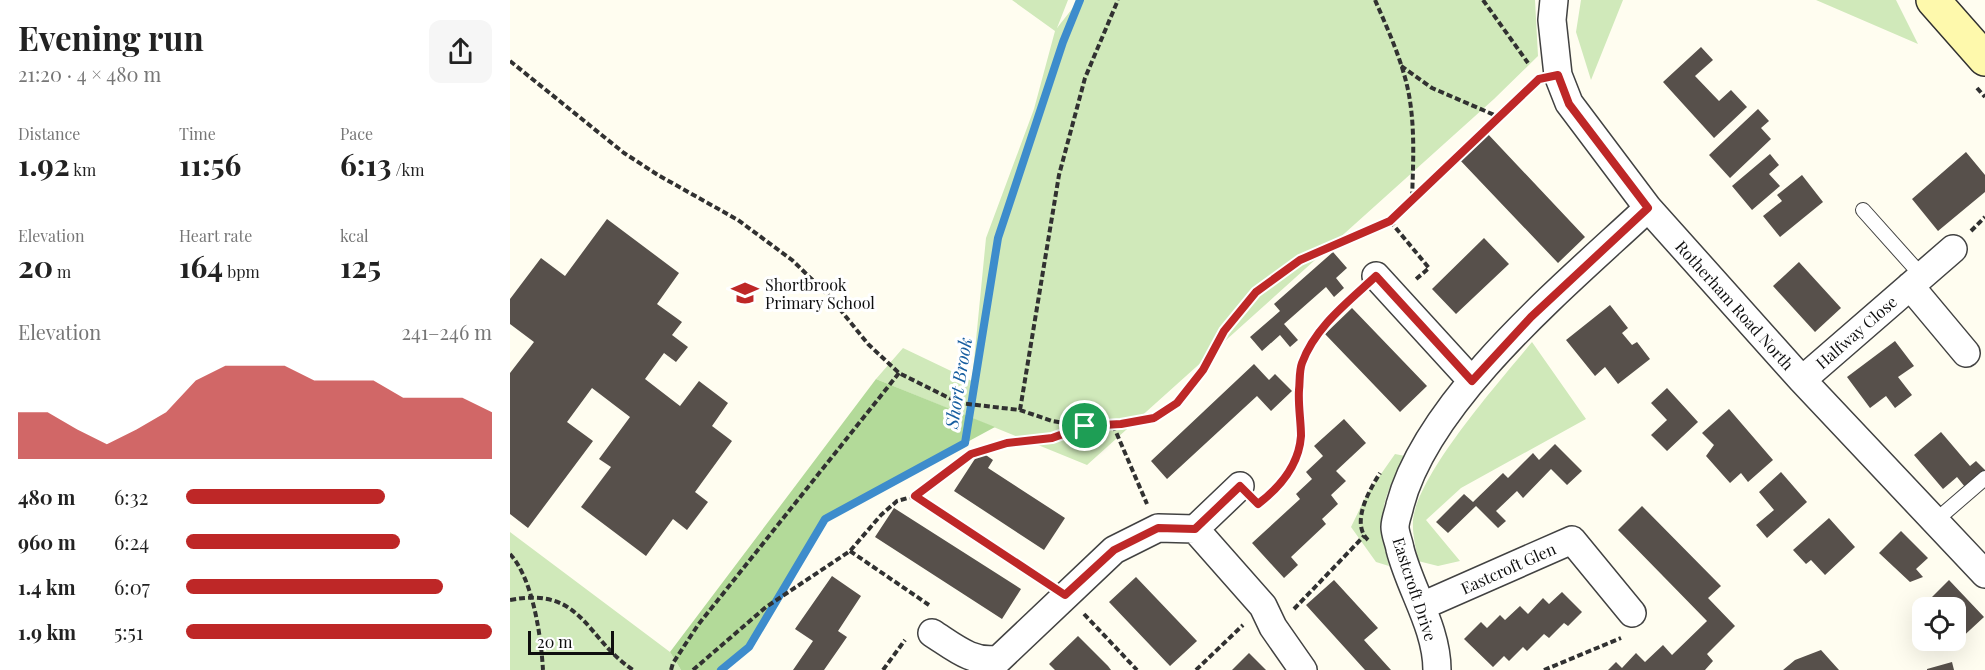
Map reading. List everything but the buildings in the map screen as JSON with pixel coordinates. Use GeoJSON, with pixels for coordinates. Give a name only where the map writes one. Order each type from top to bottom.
{"type":"FeatureCollection","features":[{"type":"Feature","properties":{"kind":"main road"},"geometry":{"type":"LineString","coordinates":[[1933,0],[1985,59]]}},
{"type":"Feature","properties":{"kind":"street","name":"Rotherham Road North"},"geometry":{"type":"LineString","coordinates":[[1554,0],[1548,77],[1648,208],[1802,380],[1985,574]]}},
{"type":"Feature","properties":{"kind":"street","name":"Eastcroft Drive"},"geometry":{"type":"LineString","coordinates":[[1437,670],[1437,659],[1422,606],[1403,560],[1395,526],[1407,480],[1434,433],[1472,381],[1531,317],[1648,208]]}},
{"type":"Feature","properties":{"kind":"street","name":"Halfway Close"},"geometry":{"type":"LineString","coordinates":[[1802,380],[1953,249]]}},
{"type":"Feature","properties":{"kind":"street"},"geometry":{"type":"LineString","coordinates":[[1376,276],[1472,381]]}},
{"type":"Feature","properties":{"kind":"street","name":"Halfway Close"},"geometry":{"type":"LineString","coordinates":[[1916,281],[1966,353]]}},
{"type":"Feature","properties":{"kind":"street"},"geometry":{"type":"LineString","coordinates":[[932,633],[965,655],[985,662],[999,659],[1114,550],[1158,528],[1195,529],[1240,486]]}},
{"type":"Feature","properties":{"kind":"street"},"geometry":{"type":"LineString","coordinates":[[1195,529],[1268,616],[1303,670]]}},
{"type":"Feature","properties":{"kind":"street","name":"Eastcroft Glen"},"geometry":{"type":"LineString","coordinates":[[1422,606],[1572,540],[1632,613]]}},
{"type":"Feature","properties":{"kind":"lane"},"geometry":{"type":"LineString","coordinates":[[1863,210],[1916,281]]}},
{"type":"Feature","properties":{"kind":"lane"},"geometry":{"type":"LineString","coordinates":[[1934,522],[1985,478]]}},
{"type":"Feature","properties":{"kind":"path"},"geometry":{"type":"LineString","coordinates":[[1020,410],[1059,175],[1085,78],[1118,0]]}},
{"type":"Feature","properties":{"kind":"path"},"geometry":{"type":"LineString","coordinates":[[1375,0],[1410,100],[1414,150],[1412,200]]}},
{"type":"Feature","properties":{"kind":"path"},"geometry":{"type":"LineString","coordinates":[[510,61],[624,153],[738,220],[792,260],[830,297],[868,344],[899,373],[959,404],[1020,410],[1052,421],[1085,426],[1113,425],[1154,418],[1177,403],[1203,370],[1224,331],[1256,292],[1300,260],[1390,221],[1499,117],[1548,77],[1483,0]]}},
{"type":"Feature","properties":{"kind":"path"},"geometry":{"type":"LineString","coordinates":[[1400,66],[1432,88],[1499,117]]}},
{"type":"Feature","properties":{"kind":"path"},"geometry":{"type":"LineString","coordinates":[[1390,221],[1429,268],[1395,298]]}},
{"type":"Feature","properties":{"kind":"path"},"geometry":{"type":"LineString","coordinates":[[1240,486],[1258,504],[1273,493],[1292,468],[1301,438],[1298,401],[1300,366],[1309,346],[1329,320],[1376,276]]}},
{"type":"Feature","properties":{"kind":"path"},"geometry":{"type":"LineString","coordinates":[[671,670],[673,663],[698,625],[899,373]]}},
{"type":"Feature","properties":{"kind":"path"},"geometry":{"type":"LineString","coordinates":[[1113,425],[1158,528]]}},
{"type":"Feature","properties":{"kind":"path"},"geometry":{"type":"LineString","coordinates":[[693,670],[766,607],[850,551],[880,515],[897,501],[915,496],[971,454],[1007,443],[1052,438],[1085,426]]}},
{"type":"Feature","properties":{"kind":"path"},"geometry":{"type":"LineString","coordinates":[[915,496],[1065,595],[1137,670]]}},
{"type":"Feature","properties":{"kind":"path"},"geometry":{"type":"LineString","coordinates":[[1196,670],[1268,616],[1298,606],[1364,536]]}},
{"type":"Feature","properties":{"kind":"path"},"geometry":{"type":"LineString","coordinates":[[850,551],[945,616],[932,633]]}},
{"type":"Feature","properties":{"kind":"path"},"geometry":{"type":"LineString","coordinates":[[510,554],[522,570],[541,632],[543,670]]}},
{"type":"Feature","properties":{"kind":"path"},"geometry":{"type":"LineString","coordinates":[[510,600],[529,597],[568,606],[584,618],[616,659],[626,668],[633,670]]}},
{"type":"Feature","properties":{"kind":"path"},"geometry":{"type":"LineString","coordinates":[[1544,670],[1622,638],[1632,613]]}},
{"type":"Feature","properties":{"kind":"green space"},"geometry":{"type":"Polygon","coordinates":[[[1012,0],[1068,0],[1057,28],[1079,0],[1535,0],[1538,56],[1494,99],[1087,465],[876,379],[903,348],[972,381],[986,238],[1034,109],[1055,31],[1012,0]]]}},
{"type":"Feature","properties":{"kind":"green space"},"geometry":{"type":"Polygon","coordinates":[[[1581,0],[1623,0],[1591,80],[1576,32],[1581,0]]]}},
{"type":"Feature","properties":{"kind":"green space"},"geometry":{"type":"Polygon","coordinates":[[[1816,0],[1896,0],[1918,44],[1816,0]]]}},
{"type":"Feature","properties":{"kind":"green space"},"geometry":{"type":"Polygon","coordinates":[[[1532,342],[1586,419],[1461,488],[1426,520],[1460,561],[1438,566],[1418,561],[1413,520],[1418,500],[1429,478],[1463,428],[1532,342]]]}},
{"type":"Feature","properties":{"kind":"green space"},"geometry":{"type":"Polygon","coordinates":[[[876,379],[995,427],[825,519],[749,647],[721,670],[681,670],[670,652],[876,379]]]}},
{"type":"Feature","properties":{"kind":"green space"},"geometry":{"type":"Polygon","coordinates":[[[1395,454],[1405,456],[1386,497],[1383,509],[1383,534],[1389,566],[1376,562],[1351,527],[1367,494],[1395,454]]]}},
{"type":"Feature","properties":{"kind":"green space"},"geometry":{"type":"Polygon","coordinates":[[[510,532],[670,652],[681,670],[510,670],[510,532]]]}},
{"type":"Feature","properties":{"kind":"waterway","name":"Short Brook"},"geometry":{"type":"LineString","coordinates":[[721,670],[749,647],[825,519],[965,443],[998,238],[1063,42],[1080,0]]}},
{"type":"Feature","properties":{"kind":"place","name":"Shortbrook Primary School"},"geometry":{"type":"Point","coordinates":[745,293]}},
{"type":"Feature","properties":{"kind":"route"},"geometry":{"type":"LineString","coordinates":[[1558,75],[1569,104],[1648,208],[1531,317],[1472,381],[1376,276],[1329,320],[1309,346],[1300,366],[1298,401],[1301,438],[1292,468],[1273,493],[1258,504],[1240,486],[1195,529],[1158,528],[1114,550],[1065,595],[915,496],[950,472],[971,454],[1007,443],[1052,438],[1085,426],[1121,424],[1154,418],[1177,403],[1203,370],[1224,331],[1256,292],[1300,260],[1390,221],[1539,79],[1558,75]]}}]}
